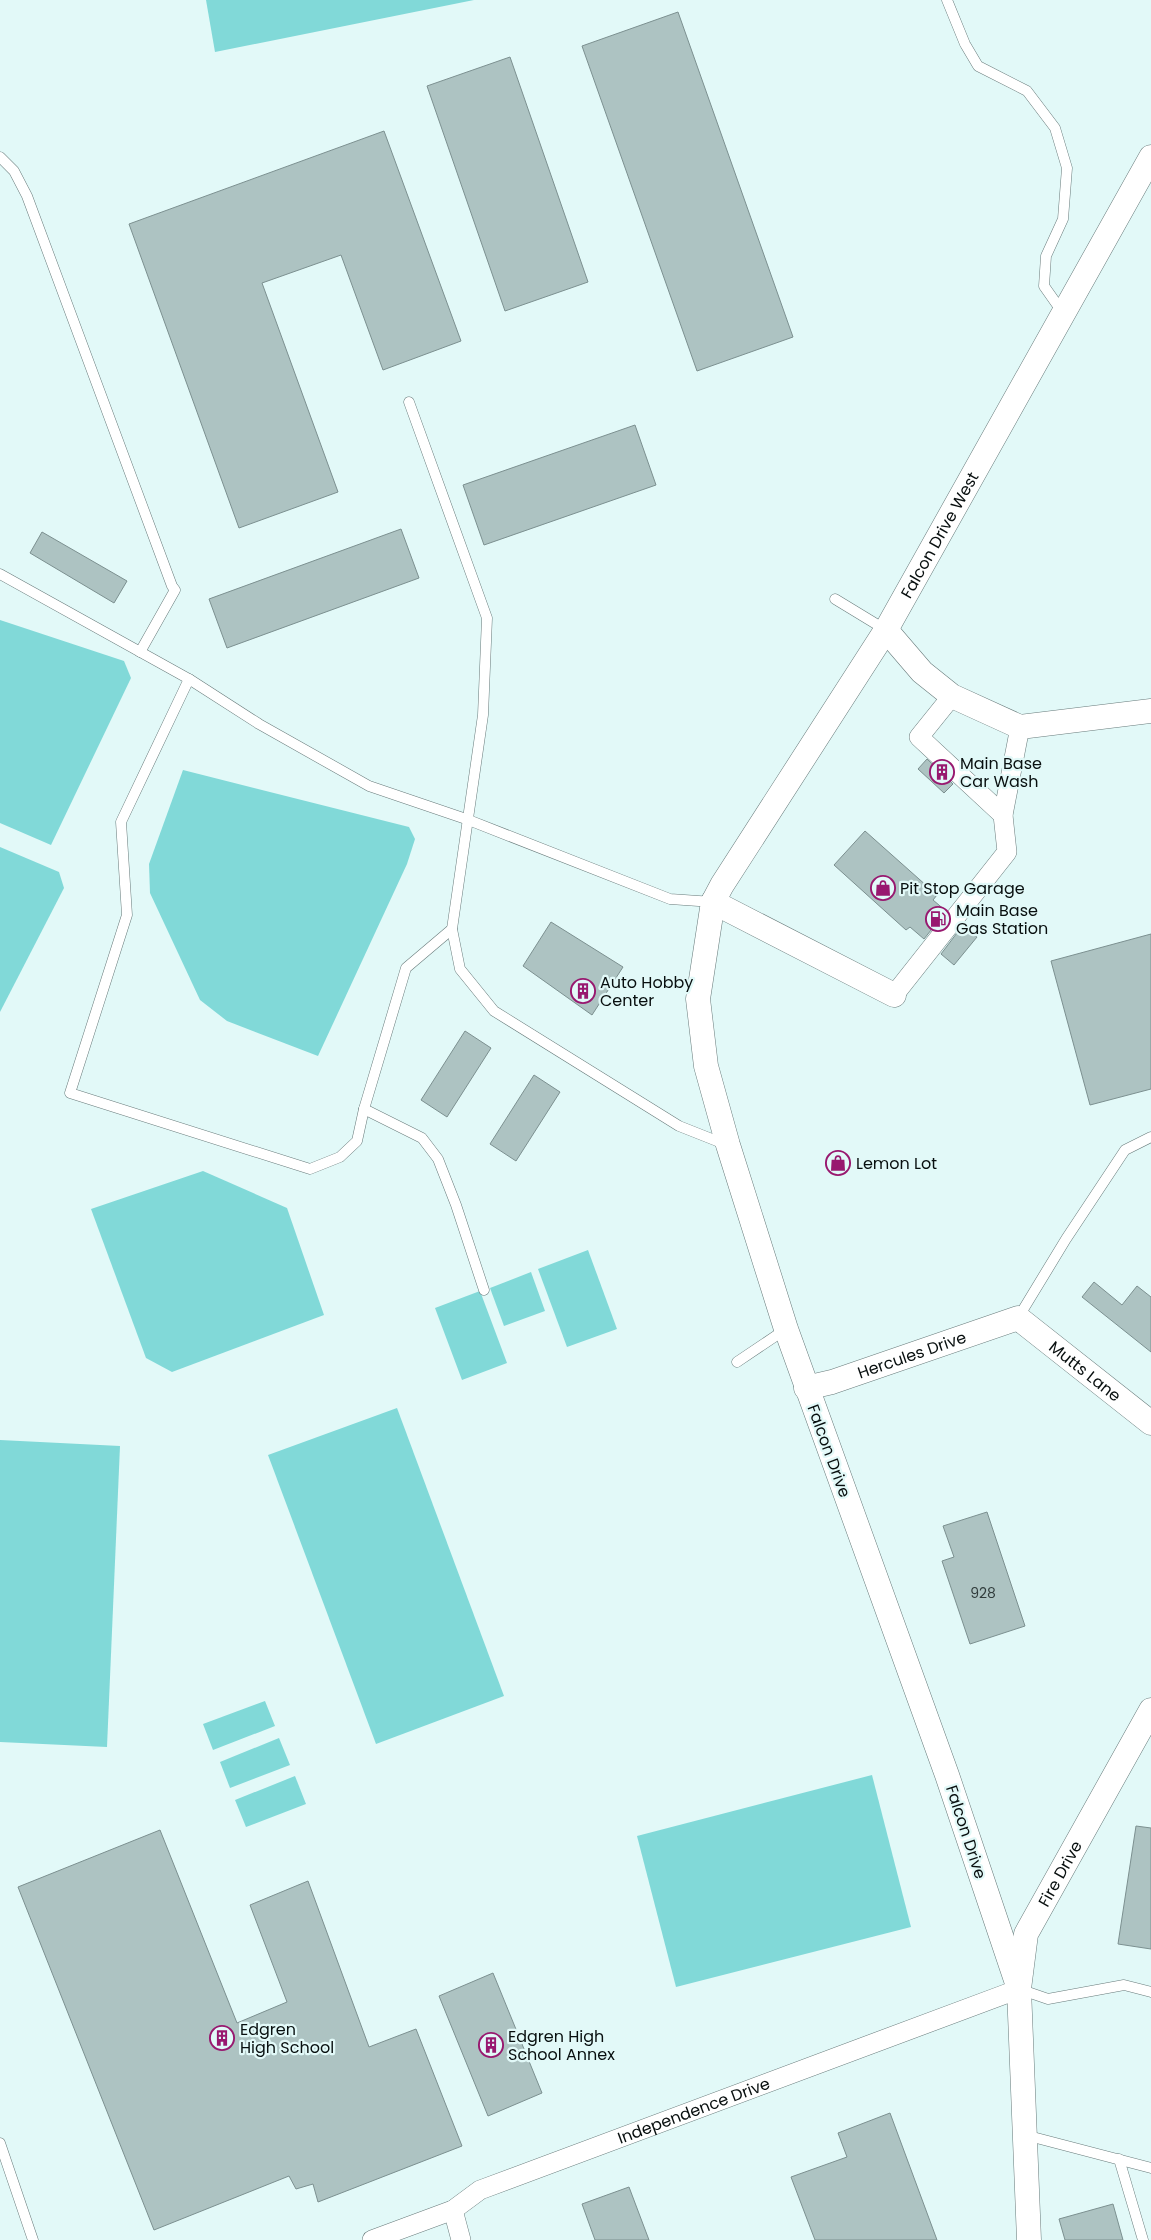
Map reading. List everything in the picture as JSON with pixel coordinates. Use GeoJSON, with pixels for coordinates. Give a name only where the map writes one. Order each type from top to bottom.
{"type":"FeatureCollection","features":[{"type":"Feature","properties":{"kind":"street","name":"Falcon Drive West"},"geometry":{"type":"LineString","coordinates":[[713,902],[722,884],[886,630],[1151,157]]}},
{"type":"Feature","properties":{"kind":"street"},"geometry":{"type":"LineString","coordinates":[[886,630],[922,672],[952,696],[1020,727],[1151,711]]}},
{"type":"Feature","properties":{"kind":"street"},"geometry":{"type":"LineString","coordinates":[[952,696],[918,737],[1003,815]]}},
{"type":"Feature","properties":{"kind":"street"},"geometry":{"type":"LineString","coordinates":[[713,902],[894,995],[1007,852],[1003,815],[1020,727]]}},
{"type":"Feature","properties":{"kind":"street","name":"Falcon Drive"},"geometry":{"type":"LineString","coordinates":[[713,902],[698,999],[706,1066],[728,1145],[806,1388],[948,1775],[1019,1989]]}},
{"type":"Feature","properties":{"kind":"street","name":"Hercules Drive"},"geometry":{"type":"LineString","coordinates":[[806,1388],[832,1382],[1018,1318]]}},
{"type":"Feature","properties":{"kind":"street","name":"Mutts Lane"},"geometry":{"type":"LineString","coordinates":[[1018,1318],[1151,1424]]}},
{"type":"Feature","properties":{"kind":"street","name":"Fire Drive"},"geometry":{"type":"LineString","coordinates":[[1019,1989],[1026,1934],[1151,1710]]}},
{"type":"Feature","properties":{"kind":"street"},"geometry":{"type":"LineString","coordinates":[[1019,1989],[1029,2240]]}},
{"type":"Feature","properties":{"kind":"street","name":"Independence Drive"},"geometry":{"type":"LineString","coordinates":[[372,2240],[453,2210],[480,2190],[1019,1989]]}},
{"type":"Feature","properties":{"kind":"street"},"geometry":{"type":"LineString","coordinates":[[453,2210],[460,2240]]}},
{"type":"Feature","properties":{"kind":"lane"},"geometry":{"type":"LineString","coordinates":[[947,0],[965,44],[978,66],[1027,91],[1055,128],[1068,168],[1063,219],[1046,256],[1044,286],[1064,315]]}},
{"type":"Feature","properties":{"kind":"lane"},"geometry":{"type":"LineString","coordinates":[[0,157],[14,171],[27,196],[175,590],[140,652]]}},
{"type":"Feature","properties":{"kind":"lane"},"geometry":{"type":"LineString","coordinates":[[410,402],[487,618],[483,715],[466,820],[452,929],[460,969],[494,1011],[679,1126],[728,1145]]}},
{"type":"Feature","properties":{"kind":"lane"},"geometry":{"type":"LineString","coordinates":[[0,574],[189,679],[259,724],[369,786],[466,820],[670,899],[713,902]]}},
{"type":"Feature","properties":{"kind":"lane"},"geometry":{"type":"LineString","coordinates":[[836,599],[886,630]]}},
{"type":"Feature","properties":{"kind":"lane"},"geometry":{"type":"LineString","coordinates":[[189,679],[121,822],[127,915],[70,1093],[310,1169],[340,1158],[357,1141],[364,1109],[406,968],[452,929]]}},
{"type":"Feature","properties":{"kind":"lane"},"geometry":{"type":"LineString","coordinates":[[364,1109],[422,1138],[438,1159],[456,1205],[484,1290]]}},
{"type":"Feature","properties":{"kind":"lane"},"geometry":{"type":"LineString","coordinates":[[1018,1318],[1125,1150],[1151,1137]]}},
{"type":"Feature","properties":{"kind":"lane"},"geometry":{"type":"LineString","coordinates":[[737,1362],[786,1329]]}},
{"type":"Feature","properties":{"kind":"lane"},"geometry":{"type":"LineString","coordinates":[[1019,1989],[1048,1999],[1124,1985],[1151,1992]]}},
{"type":"Feature","properties":{"kind":"lane"},"geometry":{"type":"LineString","coordinates":[[1024,2135],[1151,2168]]}},
{"type":"Feature","properties":{"kind":"lane"},"geometry":{"type":"LineString","coordinates":[[0,2143],[33,2240]]}},
{"type":"Feature","properties":{"kind":"lane"},"geometry":{"type":"LineString","coordinates":[[1119,2160],[1143,2240]]}},
{"type":"Feature","properties":{"kind":"shaded area"},"geometry":{"type":"Polygon","coordinates":[[[206,0],[474,0],[215,52],[206,0]]]}},
{"type":"Feature","properties":{"kind":"shaded area"},"geometry":{"type":"Polygon","coordinates":[[[0,620],[124,661],[131,678],[51,845],[0,823],[0,620]]]}},
{"type":"Feature","properties":{"kind":"shaded area"},"geometry":{"type":"Polygon","coordinates":[[[183,770],[409,827],[415,839],[407,864],[318,1056],[227,1021],[200,1000],[150,893],[149,864],[183,770]]]}},
{"type":"Feature","properties":{"kind":"shaded area"},"geometry":{"type":"Polygon","coordinates":[[[0,847],[59,872],[64,888],[0,1012],[0,847]]]}},
{"type":"Feature","properties":{"kind":"shaded area"},"geometry":{"type":"Polygon","coordinates":[[[203,1171],[287,1208],[324,1315],[172,1372],[146,1358],[91,1209],[203,1171]]]}},
{"type":"Feature","properties":{"kind":"shaded area"},"geometry":{"type":"Polygon","coordinates":[[[588,1250],[617,1329],[567,1347],[538,1269],[588,1250]]]}},
{"type":"Feature","properties":{"kind":"shaded area"},"geometry":{"type":"Polygon","coordinates":[[[531,1272],[545,1311],[504,1326],[490,1288],[531,1272]]]}},
{"type":"Feature","properties":{"kind":"shaded area"},"geometry":{"type":"Polygon","coordinates":[[[480,1291],[507,1363],[462,1380],[435,1308],[480,1291]]]}},
{"type":"Feature","properties":{"kind":"shaded area"},"geometry":{"type":"Polygon","coordinates":[[[397,1408],[504,1696],[376,1744],[268,1455],[397,1408]]]}},
{"type":"Feature","properties":{"kind":"shaded area"},"geometry":{"type":"Polygon","coordinates":[[[0,1440],[120,1446],[107,1747],[0,1742],[0,1440]]]}},
{"type":"Feature","properties":{"kind":"shaded area"},"geometry":{"type":"Polygon","coordinates":[[[265,1701],[275,1726],[213,1750],[203,1724],[265,1701]]]}},
{"type":"Feature","properties":{"kind":"shaded area"},"geometry":{"type":"Polygon","coordinates":[[[279,1738],[290,1765],[230,1788],[220,1762],[279,1738]]]}},
{"type":"Feature","properties":{"kind":"shaded area"},"geometry":{"type":"Polygon","coordinates":[[[872,1775],[911,1927],[676,1987],[637,1836],[872,1775]]]}},
{"type":"Feature","properties":{"kind":"shaded area"},"geometry":{"type":"Polygon","coordinates":[[[295,1776],[306,1804],[246,1827],[235,1800],[295,1776]]]}},
{"type":"Feature","properties":{"kind":"building"},"geometry":{"type":"Polygon","coordinates":[[[678,12],[793,337],[697,371],[582,46],[678,12]]]}},
{"type":"Feature","properties":{"kind":"building"},"geometry":{"type":"Polygon","coordinates":[[[510,57],[588,282],[505,311],[427,86],[510,57]]]}},
{"type":"Feature","properties":{"kind":"building"},"geometry":{"type":"Polygon","coordinates":[[[384,131],[461,341],[383,370],[341,255],[262,283],[338,492],[239,528],[129,224],[384,131]]]}},
{"type":"Feature","properties":{"kind":"building"},"geometry":{"type":"Polygon","coordinates":[[[635,425],[656,485],[484,545],[463,485],[635,425]]]}},
{"type":"Feature","properties":{"kind":"building"},"geometry":{"type":"Polygon","coordinates":[[[401,529],[419,578],[227,648],[209,599],[401,529]]]}},
{"type":"Feature","properties":{"kind":"building"},"geometry":{"type":"Polygon","coordinates":[[[42,532],[127,581],[114,603],[30,553],[42,532]]]}},
{"type":"Feature","properties":{"kind":"building"},"geometry":{"type":"Polygon","coordinates":[[[927,759],[953,784],[944,793],[918,769],[927,759]]]}},
{"type":"Feature","properties":{"kind":"building"},"geometry":{"type":"Polygon","coordinates":[[[865,831],[937,895],[933,900],[946,911],[924,939],[910,927],[906,930],[834,865],[865,831]]]}},
{"type":"Feature","properties":{"kind":"building","name":"Auto Hobby Center"},"geometry":{"type":"Polygon","coordinates":[[[551,922],[623,967],[592,1015],[523,966],[551,922]]]}},
{"type":"Feature","properties":{"kind":"building"},"geometry":{"type":"Polygon","coordinates":[[[963,925],[977,937],[954,965],[941,954],[963,925]]]}},
{"type":"Feature","properties":{"kind":"building"},"geometry":{"type":"Polygon","coordinates":[[[1151,934],[1151,1089],[1090,1105],[1051,961],[1151,934]]]}},
{"type":"Feature","properties":{"kind":"building"},"geometry":{"type":"Polygon","coordinates":[[[465,1031],[491,1048],[447,1117],[421,1100],[465,1031]]]}},
{"type":"Feature","properties":{"kind":"building"},"geometry":{"type":"Polygon","coordinates":[[[534,1075],[560,1092],[516,1161],[490,1144],[534,1075]]]}},
{"type":"Feature","properties":{"kind":"building"},"geometry":{"type":"Polygon","coordinates":[[[1094,1282],[1122,1305],[1137,1286],[1151,1297],[1151,1352],[1082,1297],[1094,1282]]]}},
{"type":"Feature","properties":{"kind":"building"},"geometry":{"type":"Polygon","coordinates":[[[987,1512],[1025,1626],[970,1644],[942,1561],[954,1557],[943,1526],[987,1512]]]}},
{"type":"Feature","properties":{"kind":"building"},"geometry":{"type":"Polygon","coordinates":[[[1136,1826],[1151,1828],[1151,1949],[1118,1944],[1136,1826]]]}},
{"type":"Feature","properties":{"kind":"building","name":"Edgren High School"},"geometry":{"type":"Polygon","coordinates":[[[160,1830],[237,2023],[287,2002],[250,1905],[308,1881],[369,2047],[416,2029],[462,2146],[318,2202],[313,2184],[296,2189],[289,2176],[154,2230],[18,1887],[160,1830]]]}},
{"type":"Feature","properties":{"kind":"building","name":"Edgren High School Annex"},"geometry":{"type":"Polygon","coordinates":[[[493,1973],[542,2093],[488,2116],[439,1996],[493,1973]]]}},
{"type":"Feature","properties":{"kind":"building"},"geometry":{"type":"Polygon","coordinates":[[[890,2113],[937,2240],[815,2240],[791,2177],[847,2157],[838,2133],[890,2113]]]}},
{"type":"Feature","properties":{"kind":"building"},"geometry":{"type":"Polygon","coordinates":[[[629,2187],[649,2240],[595,2240],[582,2204],[629,2187]]]}},
{"type":"Feature","properties":{"kind":"building"},"geometry":{"type":"Polygon","coordinates":[[[1113,2204],[1123,2240],[1065,2240],[1059,2219],[1113,2204]]]}},
{"type":"Feature","properties":{"kind":"place","name":"Main Base Car Wash"},"geometry":{"type":"Point","coordinates":[942,772]}},
{"type":"Feature","properties":{"kind":"place","name":"Pit Stop Garage"},"geometry":{"type":"Point","coordinates":[883,888]}},
{"type":"Feature","properties":{"kind":"place","name":"Main Base Gas Station"},"geometry":{"type":"Point","coordinates":[938,919]}},
{"type":"Feature","properties":{"kind":"place","name":"Auto Hobby Center"},"geometry":{"type":"Point","coordinates":[583,991]}},
{"type":"Feature","properties":{"kind":"place","name":"Lemon Lot"},"geometry":{"type":"Point","coordinates":[838,1163]}},
{"type":"Feature","properties":{"kind":"place","name":"Edgren High School"},"geometry":{"type":"Point","coordinates":[222,2038]}},
{"type":"Feature","properties":{"kind":"place","name":"Edgren High School Annex"},"geometry":{"type":"Point","coordinates":[491,2045]}}]}
